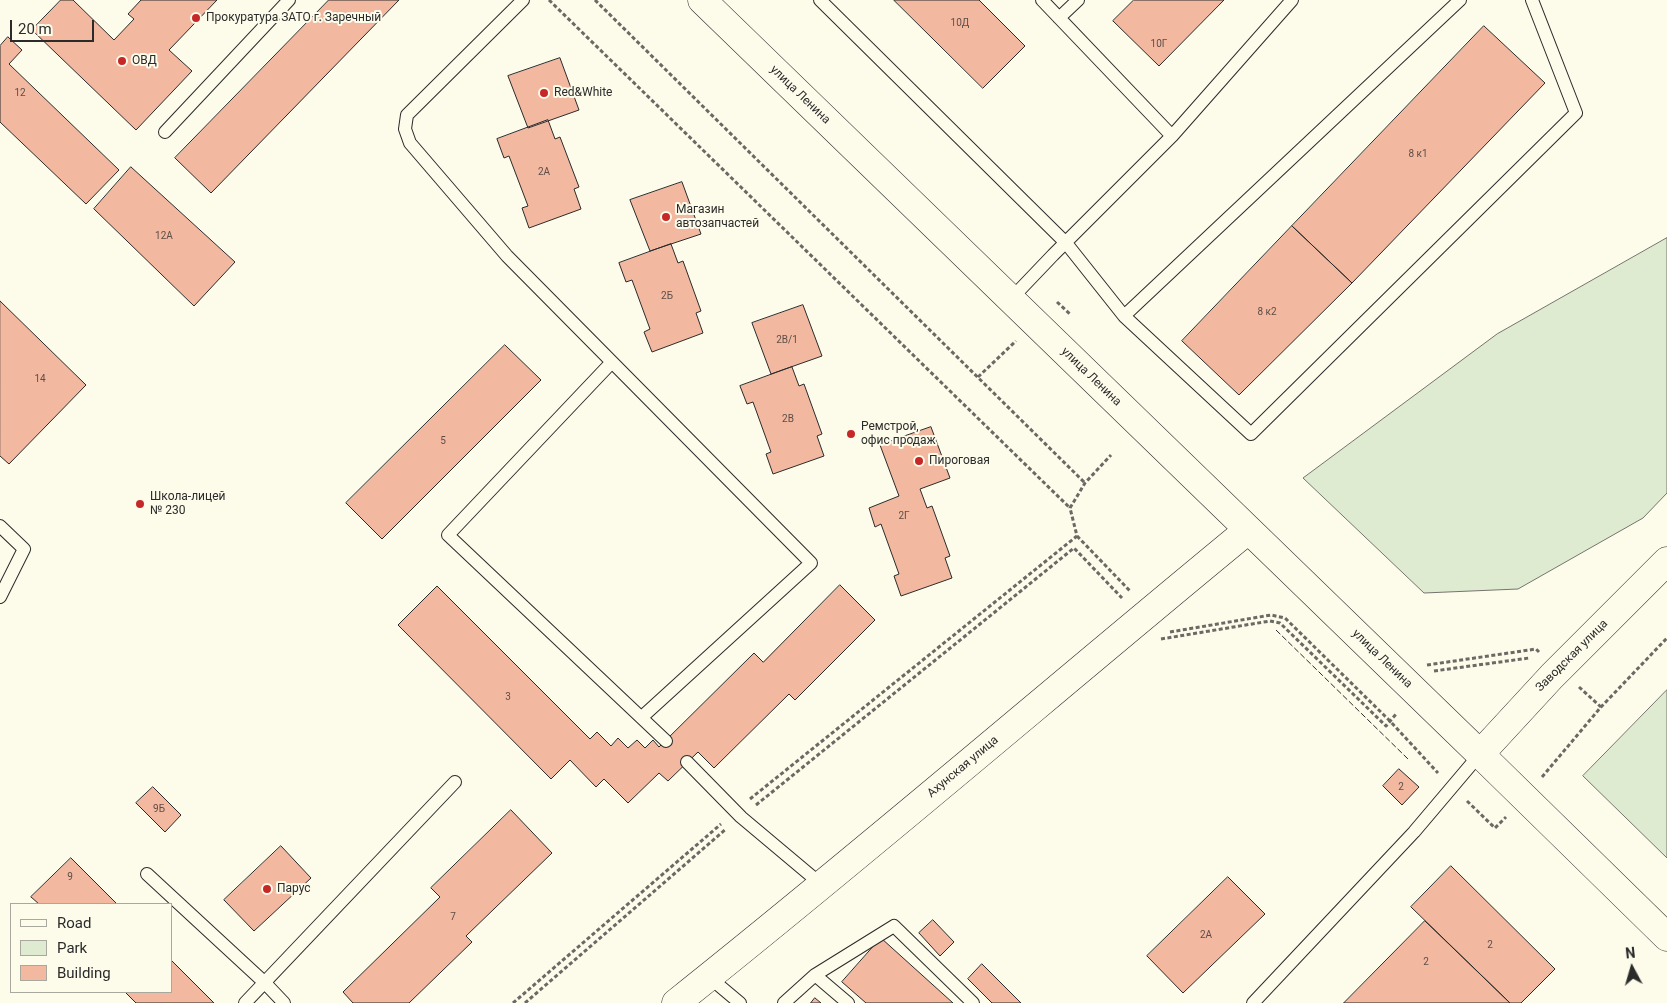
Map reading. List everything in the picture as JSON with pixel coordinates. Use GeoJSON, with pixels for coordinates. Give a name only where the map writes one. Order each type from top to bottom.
{"type":"FeatureCollection","features":[{"type":"Feature","properties":{"kind":"main road","name":"улица Ленина"},"geometry":{"type":"LineString","coordinates":[[702,0],[1667,937]]}},
{"type":"Feature","properties":{"kind":"main road","name":"Ахунская улица"},"geometry":{"type":"LineString","coordinates":[[676,1003],[822,885],[1248,530]]}},
{"type":"Feature","properties":{"kind":"main road","name":"Заводская улица"},"geometry":{"type":"LineString","coordinates":[[1480,754],[1555,673],[1667,561]]}},
{"type":"Feature","properties":{"kind":"lane"},"geometry":{"type":"LineString","coordinates":[[164,132],[289,0]]}},
{"type":"Feature","properties":{"kind":"lane"},"geometry":{"type":"LineString","coordinates":[[523,0],[407,115],[405,129],[410,143],[507,256],[811,564],[642,717]]}},
{"type":"Feature","properties":{"kind":"lane"},"geometry":{"type":"LineString","coordinates":[[820,0],[1066,243],[1124,316],[1251,434],[1576,113],[1532,0]]}},
{"type":"Feature","properties":{"kind":"lane"},"geometry":{"type":"LineString","coordinates":[[1042,0],[1172,136]]}},
{"type":"Feature","properties":{"kind":"lane"},"geometry":{"type":"LineString","coordinates":[[1059,18],[1078,0]]}},
{"type":"Feature","properties":{"kind":"lane"},"geometry":{"type":"LineString","coordinates":[[1011,299],[1172,136],[1292,0]]}},
{"type":"Feature","properties":{"kind":"lane"},"geometry":{"type":"LineString","coordinates":[[1124,316],[1460,0]]}},
{"type":"Feature","properties":{"kind":"lane"},"geometry":{"type":"LineString","coordinates":[[612,362],[448,535],[666,741]]}},
{"type":"Feature","properties":{"kind":"lane"},"geometry":{"type":"LineString","coordinates":[[0,526],[24,549],[0,597]]}},
{"type":"Feature","properties":{"kind":"lane"},"geometry":{"type":"LineString","coordinates":[[1253,1003],[1414,832],[1480,754]]}},
{"type":"Feature","properties":{"kind":"lane"},"geometry":{"type":"LineString","coordinates":[[687,762],[738,814],[822,885]]}},
{"type":"Feature","properties":{"kind":"lane"},"geometry":{"type":"LineString","coordinates":[[245,1003],[455,782]]}},
{"type":"Feature","properties":{"kind":"lane"},"geometry":{"type":"LineString","coordinates":[[147,874],[265,983],[284,1003]]}},
{"type":"Feature","properties":{"kind":"lane"},"geometry":{"type":"LineString","coordinates":[[784,1003],[815,975],[894,926],[973,1003]]}},
{"type":"Feature","properties":{"kind":"lane"},"geometry":{"type":"LineString","coordinates":[[815,975],[848,1003]]}},
{"type":"Feature","properties":{"kind":"lane"},"geometry":{"type":"LineString","coordinates":[[709,977],[740,1003]]}},
{"type":"Feature","properties":{"kind":"path"},"geometry":{"type":"LineString","coordinates":[[549,0],[1070,508],[1076,536],[1145,614],[1162,640],[1270,621],[1280,623],[1386,726],[1433,671],[1530,658],[1580,688],[1601,706]]}},
{"type":"Feature","properties":{"kind":"path"},"geometry":{"type":"LineString","coordinates":[[595,0],[1084,483]]}},
{"type":"Feature","properties":{"kind":"path"},"geometry":{"type":"LineString","coordinates":[[1057,302],[1071,316]]}},
{"type":"Feature","properties":{"kind":"path"},"geometry":{"type":"LineString","coordinates":[[1070,508],[1084,483],[1111,455]]}},
{"type":"Feature","properties":{"kind":"path"},"geometry":{"type":"LineString","coordinates":[[513,1003],[738,814],[1076,536]]}},
{"type":"Feature","properties":{"kind":"path"},"geometry":{"type":"LineString","coordinates":[[526,1003],[738,814],[1074,548],[1145,614]]}},
{"type":"Feature","properties":{"kind":"path"},"geometry":{"type":"LineString","coordinates":[[1425,665],[1536,650],[1574,694],[1587,681]]}},
{"type":"Feature","properties":{"kind":"green space"},"geometry":{"type":"Polygon","coordinates":[[[1667,238],[1667,493],[1643,518],[1518,589],[1424,593],[1303,478],[1497,334],[1667,238]]]}},
{"type":"Feature","properties":{"kind":"green space"},"geometry":{"type":"Polygon","coordinates":[[[1667,690],[1667,858],[1583,776],[1667,690]]]}},
{"type":"Feature","properties":{"kind":"building","name":"ОВД"},"geometry":{"type":"Polygon","coordinates":[[[61,0],[73,0],[114,40],[134,19],[128,14],[141,0],[217,0],[169,50],[192,71],[136,130],[32,30],[61,0]]]}},
{"type":"Feature","properties":{"kind":"building"},"geometry":{"type":"Polygon","coordinates":[[[329,0],[399,0],[211,193],[175,158],[329,0]]]}},
{"type":"Feature","properties":{"kind":"building"},"geometry":{"type":"Polygon","coordinates":[[[894,0],[979,0],[1025,46],[983,88],[894,0]]]}},
{"type":"Feature","properties":{"kind":"building"},"geometry":{"type":"Polygon","coordinates":[[[1134,0],[1224,0],[1159,66],[1113,21],[1134,0]]]}},
{"type":"Feature","properties":{"kind":"building"},"geometry":{"type":"Polygon","coordinates":[[[1484,26],[1545,83],[1352,283],[1292,226],[1484,26]]]}},
{"type":"Feature","properties":{"kind":"building"},"geometry":{"type":"Polygon","coordinates":[[[8,37],[22,50],[9,64],[119,170],[86,204],[0,122],[0,46],[8,37]]]}},
{"type":"Feature","properties":{"kind":"building","name":"Red&White"},"geometry":{"type":"Polygon","coordinates":[[[560,58],[579,110],[528,128],[508,76],[560,58]]]}},
{"type":"Feature","properties":{"kind":"building"},"geometry":{"type":"Polygon","coordinates":[[[548,120],[555,139],[560,137],[579,187],[574,189],[581,209],[529,228],[522,208],[528,206],[509,156],[504,158],[497,139],[548,120]]]}},
{"type":"Feature","properties":{"kind":"building"},"geometry":{"type":"Polygon","coordinates":[[[131,167],[235,262],[194,306],[94,209],[131,167]]]}},
{"type":"Feature","properties":{"kind":"building","name":"Магазин автозапчастей"},"geometry":{"type":"Polygon","coordinates":[[[682,182],[701,234],[650,251],[630,200],[682,182]]]}},
{"type":"Feature","properties":{"kind":"building"},"geometry":{"type":"Polygon","coordinates":[[[1292,226],[1352,283],[1239,395],[1182,341],[1292,226]]]}},
{"type":"Feature","properties":{"kind":"building"},"geometry":{"type":"Polygon","coordinates":[[[671,244],[678,263],[683,261],[701,311],[696,313],[703,333],[652,352],[644,332],[650,329],[632,280],[626,282],[619,263],[671,244]]]}},
{"type":"Feature","properties":{"kind":"building"},"geometry":{"type":"Polygon","coordinates":[[[0,301],[86,385],[9,464],[0,456],[0,301]]]}},
{"type":"Feature","properties":{"kind":"building"},"geometry":{"type":"Polygon","coordinates":[[[803,305],[822,356],[771,374],[752,323],[803,305]]]}},
{"type":"Feature","properties":{"kind":"building"},"geometry":{"type":"Polygon","coordinates":[[[505,345],[541,380],[382,539],[346,503],[505,345]]]}},
{"type":"Feature","properties":{"kind":"building"},"geometry":{"type":"Polygon","coordinates":[[[792,367],[799,386],[804,384],[822,434],[817,436],[824,456],[773,474],[766,454],[771,452],[753,402],[747,404],[740,386],[792,367]]]}},
{"type":"Feature","properties":{"kind":"building"},"geometry":{"type":"Polygon","coordinates":[[[931,427],[950,478],[920,489],[927,508],[932,506],[950,556],[945,558],[952,578],[901,596],[894,576],[899,574],[881,524],[875,527],[869,508],[899,496],[880,445],[931,427]]]}},
{"type":"Feature","properties":{"kind":"building"},"geometry":{"type":"Polygon","coordinates":[[[840,585],[875,620],[795,700],[789,694],[714,768],[698,752],[668,781],[659,773],[628,803],[604,779],[596,787],[570,760],[551,779],[398,625],[437,586],[590,739],[597,732],[611,746],[618,738],[628,748],[637,740],[645,748],[653,740],[659,747],[754,653],[763,662],[840,585]]]}},
{"type":"Feature","properties":{"kind":"building"},"geometry":{"type":"Polygon","coordinates":[[[1399,769],[1419,787],[1402,805],[1383,786],[1399,769]]]}},
{"type":"Feature","properties":{"kind":"building"},"geometry":{"type":"Polygon","coordinates":[[[153,787],[181,815],[165,832],[136,803],[153,787]]]}},
{"type":"Feature","properties":{"kind":"building"},"geometry":{"type":"Polygon","coordinates":[[[511,810],[552,853],[466,936],[472,942],[409,1003],[353,1003],[343,992],[440,897],[431,888],[511,810]]]}},
{"type":"Feature","properties":{"kind":"building","name":"Парус"},"geometry":{"type":"Polygon","coordinates":[[[281,846],[311,878],[254,931],[224,900],[281,846]]]}},
{"type":"Feature","properties":{"kind":"building"},"geometry":{"type":"Polygon","coordinates":[[[71,858],[116,903],[38,903],[31,897],[71,858]]]}},
{"type":"Feature","properties":{"kind":"building"},"geometry":{"type":"Polygon","coordinates":[[[1451,866],[1555,969],[1521,1003],[1510,1003],[1411,907],[1451,866]]]}},
{"type":"Feature","properties":{"kind":"building"},"geometry":{"type":"Polygon","coordinates":[[[1228,877],[1265,914],[1183,993],[1147,956],[1228,877]]]}},
{"type":"Feature","properties":{"kind":"building"},"geometry":{"type":"Polygon","coordinates":[[[933,920],[954,942],[940,956],[919,933],[933,920]]]}},
{"type":"Feature","properties":{"kind":"building"},"geometry":{"type":"Polygon","coordinates":[[[1425,921],[1510,1003],[1344,1003],[1425,921]]]}},
{"type":"Feature","properties":{"kind":"building"},"geometry":{"type":"Polygon","coordinates":[[[881,938],[953,1003],[866,1003],[842,982],[881,938]]]}},
{"type":"Feature","properties":{"kind":"building"},"geometry":{"type":"Polygon","coordinates":[[[172,961],[214,1003],[136,1003],[126,993],[172,993],[172,961]]]}},
{"type":"Feature","properties":{"kind":"building"},"geometry":{"type":"Polygon","coordinates":[[[982,964],[1021,1003],[992,1003],[968,979],[982,964]]]}},
{"type":"Feature","properties":{"kind":"building"},"geometry":{"type":"Polygon","coordinates":[[[815,998],[821,1003],[811,1003],[815,998]]]}},
{"type":"Feature","properties":{"kind":"fence"},"geometry":{"type":"LineString","coordinates":[[1276,630],[1408,759]]}},
{"type":"Feature","properties":{"kind":"place","name":"Прокуратура ЗАТО г. Заречный"},"geometry":{"type":"Point","coordinates":[196,18]}},
{"type":"Feature","properties":{"kind":"place","name":"ОВД"},"geometry":{"type":"Point","coordinates":[122,61]}},
{"type":"Feature","properties":{"kind":"place","name":"Red&White"},"geometry":{"type":"Point","coordinates":[544,93]}},
{"type":"Feature","properties":{"kind":"place","name":"Магазин автозапчастей"},"geometry":{"type":"Point","coordinates":[666,217]}},
{"type":"Feature","properties":{"kind":"place","name":"Ремстрой, офис продаж"},"geometry":{"type":"Point","coordinates":[851,434]}},
{"type":"Feature","properties":{"kind":"place","name":"Пироговая"},"geometry":{"type":"Point","coordinates":[919,461]}},
{"type":"Feature","properties":{"kind":"place","name":"Школа-лицей № 230"},"geometry":{"type":"Point","coordinates":[140,504]}},
{"type":"Feature","properties":{"kind":"place","name":"Парус"},"geometry":{"type":"Point","coordinates":[267,889]}}]}
